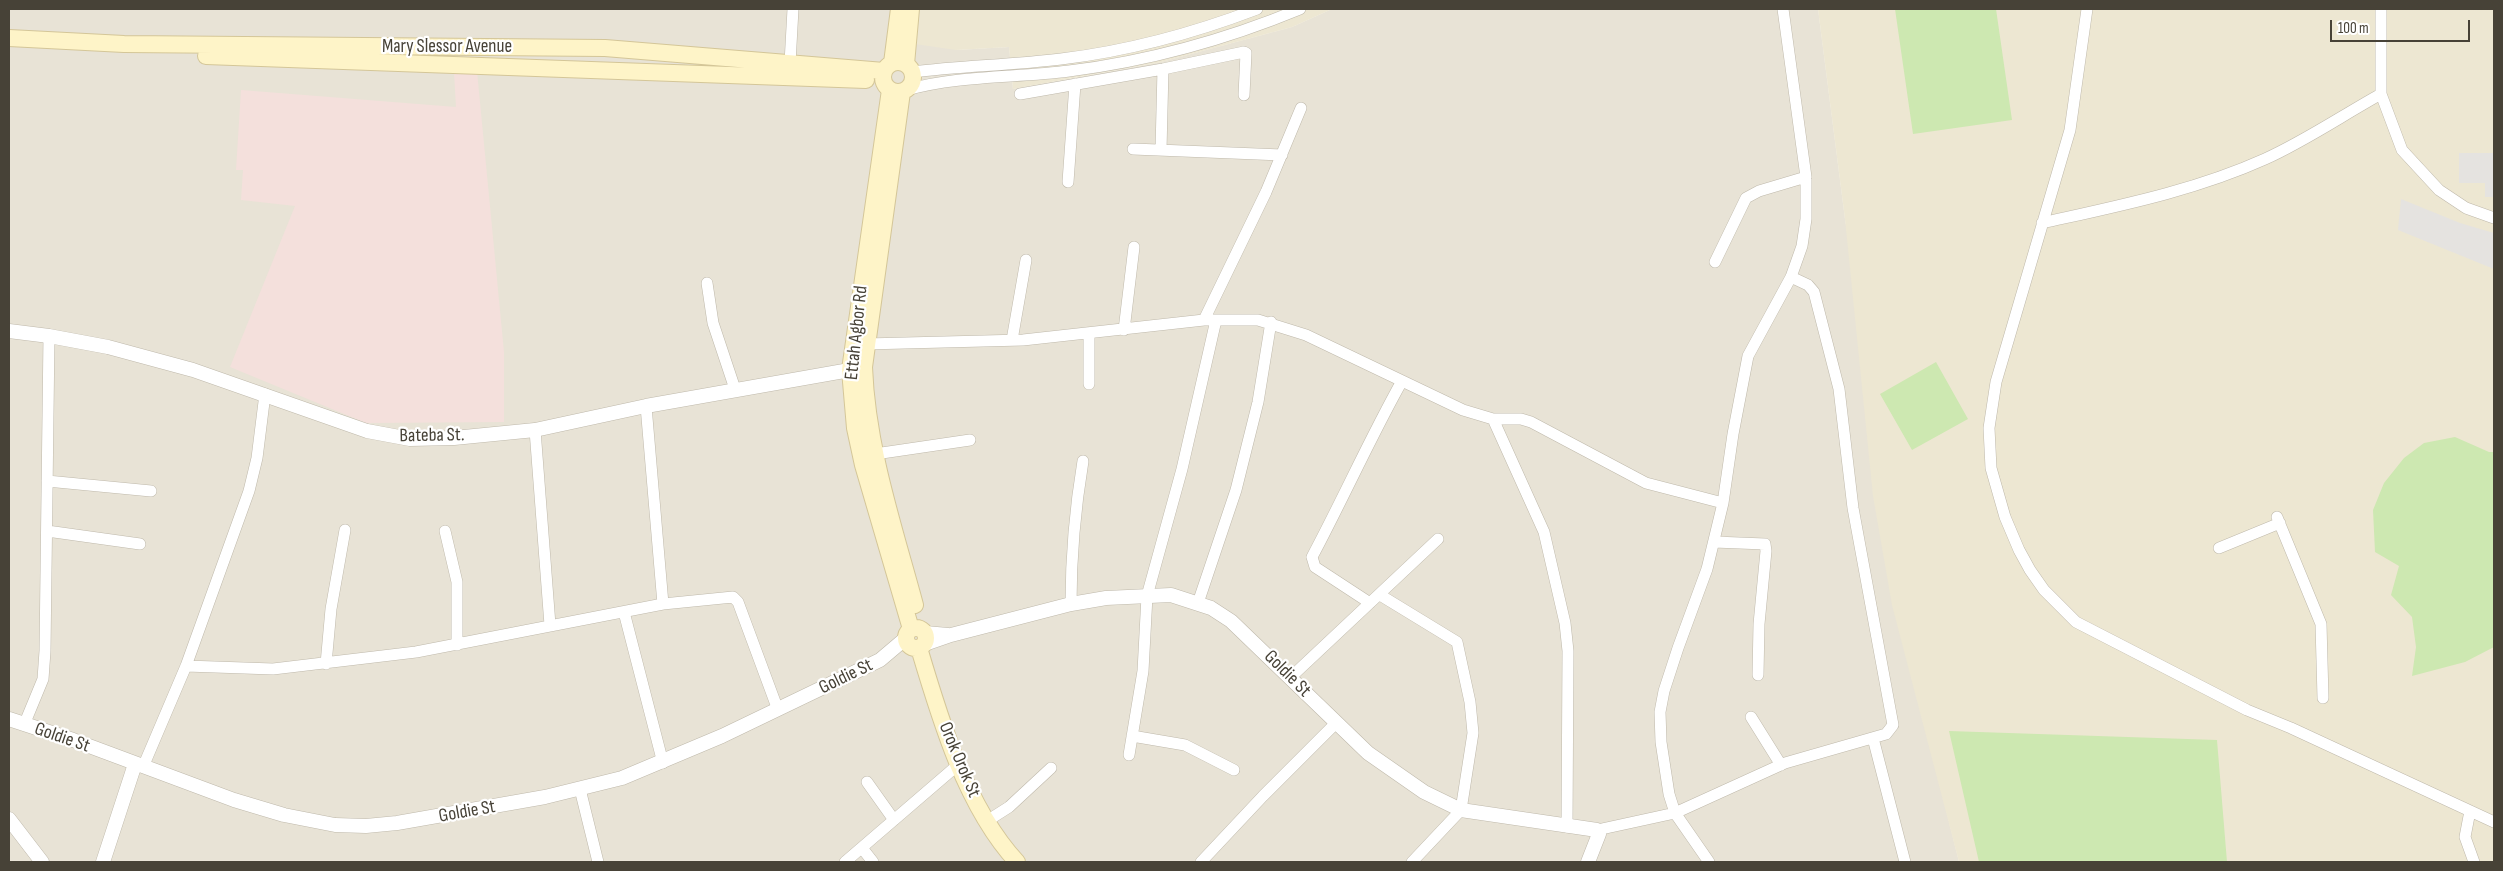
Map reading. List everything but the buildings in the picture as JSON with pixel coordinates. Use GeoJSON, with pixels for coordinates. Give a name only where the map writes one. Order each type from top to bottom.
{"type":"FeatureCollection","features":[{"type":"Feature","properties":{"kind":"main road"},"geometry":{"type":"LineString","coordinates":[[897,78],[898,9]]}},
{"type":"Feature","properties":{"kind":"main road"},"geometry":{"type":"LineString","coordinates":[[897,78],[911,9]]}},
{"type":"Feature","properties":{"kind":"main road","name":"Mary Slessor Avenue"},"geometry":{"type":"LineString","coordinates":[[9,38],[124,44],[605,48],[790,63],[897,78]]}},
{"type":"Feature","properties":{"kind":"main road","name":"Mary Slessor Avenue"},"geometry":{"type":"LineString","coordinates":[[9,48],[897,78]]}},
{"type":"Feature","properties":{"kind":"main road","name":"Ettah Agbor Rd"},"geometry":{"type":"LineString","coordinates":[[897,78],[866,344],[857,368],[917,639]]}},
{"type":"Feature","properties":{"kind":"main road","name":"Ettah Agbor Rd"},"geometry":{"type":"LineString","coordinates":[[897,78],[857,368],[855,428],[863,465],[917,639]]}},
{"type":"Feature","properties":{"kind":"main road","name":"Orok Orok St"},"geometry":{"type":"LineString","coordinates":[[917,639],[959,764],[987,821],[1006,850],[1017,862]]}},
{"type":"Feature","properties":{"kind":"street"},"geometry":{"type":"LineString","coordinates":[[790,63],[793,9]]}},
{"type":"Feature","properties":{"kind":"street"},"geometry":{"type":"LineString","coordinates":[[897,78],[1062,59],[1123,49],[1204,28],[1257,9]]}},
{"type":"Feature","properties":{"kind":"street"},"geometry":{"type":"LineString","coordinates":[[897,78],[944,82],[1060,72],[1134,61],[1207,44],[1300,9]]}},
{"type":"Feature","properties":{"kind":"street"},"geometry":{"type":"LineString","coordinates":[[1709,862],[1675,813],[1664,766],[1660,712],[1664,691],[1708,569],[1723,503],[1733,434],[1748,356],[1791,277],[1802,246],[1806,219],[1806,177],[1783,9]]}},
{"type":"Feature","properties":{"kind":"street"},"geometry":{"type":"LineString","coordinates":[[2087,9],[2070,130],[1996,382],[1989,428],[1990,468],[2004,517],[2030,570],[2044,590],[2076,622],[2247,710],[2494,822]]}},
{"type":"Feature","properties":{"kind":"street"},"geometry":{"type":"LineString","coordinates":[[2381,9],[2381,94],[2402,150],[2439,190],[2466,208],[2494,218]]}},
{"type":"Feature","properties":{"kind":"street"},"geometry":{"type":"LineString","coordinates":[[1020,94],[1163,69],[1244,52],[1246,53],[1244,95]]}},
{"type":"Feature","properties":{"kind":"street"},"geometry":{"type":"LineString","coordinates":[[1161,150],[1163,69]]}},
{"type":"Feature","properties":{"kind":"street"},"geometry":{"type":"LineString","coordinates":[[1068,182],[1075,84]]}},
{"type":"Feature","properties":{"kind":"street"},"geometry":{"type":"LineString","coordinates":[[2042,223],[2146,200],[2210,181],[2266,158],[2381,94]]}},
{"type":"Feature","properties":{"kind":"street"},"geometry":{"type":"LineString","coordinates":[[1129,755],[1143,671],[1147,596],[1182,470],[1210,320],[1301,108]]}},
{"type":"Feature","properties":{"kind":"street"},"geometry":{"type":"LineString","coordinates":[[1134,149],[1282,155]]}},
{"type":"Feature","properties":{"kind":"street"},"geometry":{"type":"LineString","coordinates":[[1715,262],[1746,198],[1759,190],[1806,177]]}},
{"type":"Feature","properties":{"kind":"street"},"geometry":{"type":"LineString","coordinates":[[1124,330],[1134,247]]}},
{"type":"Feature","properties":{"kind":"street"},"geometry":{"type":"LineString","coordinates":[[1012,340],[1026,260]]}},
{"type":"Feature","properties":{"kind":"street"},"geometry":{"type":"LineString","coordinates":[[1588,862],[1599,834],[1597,830],[1675,813],[1807,755],[1886,734],[1892,725],[1853,508],[1838,389],[1814,292],[1808,285],[1791,277]]}},
{"type":"Feature","properties":{"kind":"street"},"geometry":{"type":"LineString","coordinates":[[707,283],[714,323],[735,389]]}},
{"type":"Feature","properties":{"kind":"street"},"geometry":{"type":"LineString","coordinates":[[866,344],[1012,340],[1210,320],[1258,320],[1271,322],[1306,335],[1463,410],[1493,419],[1521,419],[1531,422],[1646,483],[1723,503]]}},
{"type":"Feature","properties":{"kind":"street"},"geometry":{"type":"LineString","coordinates":[[1198,603],[1236,490],[1256,411],[1271,322]]}},
{"type":"Feature","properties":{"kind":"street","name":"Bateba St."},"geometry":{"type":"LineString","coordinates":[[9,331],[50,336],[108,347],[185,367],[367,432],[396,438],[428,439],[535,430],[646,406],[857,368]]}},
{"type":"Feature","properties":{"kind":"street"},"geometry":{"type":"LineString","coordinates":[[1089,333],[1089,384]]}},
{"type":"Feature","properties":{"kind":"street"},"geometry":{"type":"LineString","coordinates":[[24,724],[43,678],[45,651],[50,336]]}},
{"type":"Feature","properties":{"kind":"street"},"geometry":{"type":"LineString","coordinates":[[1370,603],[1315,567],[1312,557],[1342,501],[1377,426],[1402,381]]}},
{"type":"Feature","properties":{"kind":"street"},"geometry":{"type":"LineString","coordinates":[[103,862],[139,765],[186,666],[250,491],[257,458],[265,394]]}},
{"type":"Feature","properties":{"kind":"street"},"geometry":{"type":"LineString","coordinates":[[646,406],[663,604]]}},
{"type":"Feature","properties":{"kind":"street"},"geometry":{"type":"LineString","coordinates":[[1493,419],[1544,532],[1565,623],[1568,651],[1567,827]]}},
{"type":"Feature","properties":{"kind":"street"},"geometry":{"type":"LineString","coordinates":[[535,430],[550,625]]}},
{"type":"Feature","properties":{"kind":"street"},"geometry":{"type":"LineString","coordinates":[[875,454],[970,440]]}},
{"type":"Feature","properties":{"kind":"street"},"geometry":{"type":"LineString","coordinates":[[1072,604],[1071,564],[1073,527],[1083,461]]}},
{"type":"Feature","properties":{"kind":"street"},"geometry":{"type":"LineString","coordinates":[[47,481],[151,491]]}},
{"type":"Feature","properties":{"kind":"street"},"geometry":{"type":"LineString","coordinates":[[2219,548],[2278,520],[2321,624],[2323,698]]}},
{"type":"Feature","properties":{"kind":"street"},"geometry":{"type":"LineString","coordinates":[[326,664],[331,609],[346,530]]}},
{"type":"Feature","properties":{"kind":"street"},"geometry":{"type":"LineString","coordinates":[[46,531],[140,544]]}},
{"type":"Feature","properties":{"kind":"street"},"geometry":{"type":"LineString","coordinates":[[445,531],[457,582],[457,645]]}},
{"type":"Feature","properties":{"kind":"street"},"geometry":{"type":"LineString","coordinates":[[1291,677],[1438,539]]}},
{"type":"Feature","properties":{"kind":"street"},"geometry":{"type":"LineString","coordinates":[[1714,542],[1765,544],[1766,551],[1759,624],[1758,675]]}},
{"type":"Feature","properties":{"kind":"street","name":"Goldie St"},"geometry":{"type":"LineString","coordinates":[[9,719],[284,815],[335,825],[366,826],[397,823],[481,810],[622,778],[663,763],[778,710],[880,660],[917,639],[951,635],[1072,604],[1106,598],[1171,595],[1198,603],[1231,621],[1291,677],[1336,723],[1394,772],[1424,792],[1462,810],[1597,830]]}},
{"type":"Feature","properties":{"kind":"street"},"geometry":{"type":"LineString","coordinates":[[1380,595],[1433,629],[1454,640],[1459,645],[1470,702],[1473,733],[1462,810],[1412,862]]}},
{"type":"Feature","properties":{"kind":"street"},"geometry":{"type":"LineString","coordinates":[[186,666],[250,670],[326,664],[457,645],[663,604],[733,598],[736,599],[778,710]]}},
{"type":"Feature","properties":{"kind":"street"},"geometry":{"type":"LineString","coordinates":[[624,612],[663,763]]}},
{"type":"Feature","properties":{"kind":"street"},"geometry":{"type":"LineString","coordinates":[[1752,717],[1781,765]]}},
{"type":"Feature","properties":{"kind":"street"},"geometry":{"type":"LineString","coordinates":[[1201,862],[1263,796],[1336,723]]}},
{"type":"Feature","properties":{"kind":"street"},"geometry":{"type":"LineString","coordinates":[[1132,736],[1184,745],[1234,770]]}},
{"type":"Feature","properties":{"kind":"street"},"geometry":{"type":"LineString","coordinates":[[1873,738],[1904,862]]}},
{"type":"Feature","properties":{"kind":"street"},"geometry":{"type":"LineString","coordinates":[[845,862],[959,764]]}},
{"type":"Feature","properties":{"kind":"street"},"geometry":{"type":"LineString","coordinates":[[987,821],[1009,806],[1051,768]]}},
{"type":"Feature","properties":{"kind":"street"},"geometry":{"type":"LineString","coordinates":[[867,782],[894,820]]}},
{"type":"Feature","properties":{"kind":"street"},"geometry":{"type":"LineString","coordinates":[[580,789],[598,862]]}},
{"type":"Feature","properties":{"kind":"street"},"geometry":{"type":"LineString","coordinates":[[2470,811],[2465,837],[2474,862]]}},
{"type":"Feature","properties":{"kind":"street"},"geometry":{"type":"LineString","coordinates":[[9,819],[42,862]]}},
{"type":"Feature","properties":{"kind":"street"},"geometry":{"type":"LineString","coordinates":[[862,848],[873,862]]}},
{"type":"Feature","properties":{"kind":"shaded area"},"geometry":{"type":"Polygon","coordinates":[[[9,9],[919,9],[956,50],[1009,47],[1013,89],[1161,62],[1292,27],[1332,9],[1818,9],[1845,219],[1933,757],[1959,862],[9,862],[9,9]]]}},
{"type":"Feature","properties":{"kind":"shaded area"},"geometry":{"type":"Polygon","coordinates":[[[919,9],[1332,9],[1292,27],[1161,62],[1013,89],[1009,47],[956,50],[915,44],[919,9]]]}},
{"type":"Feature","properties":{"kind":"shaded area"},"geometry":{"type":"Polygon","coordinates":[[[1818,9],[2494,9],[2494,862],[1959,862],[1892,605],[1873,496],[1845,219],[1818,9]]]}},
{"type":"Feature","properties":{"kind":"shaded area"},"geometry":{"type":"Polygon","coordinates":[[[477,71],[504,352],[504,422],[366,423],[230,367],[295,206],[241,200],[243,170],[236,170],[241,90],[456,107],[454,72],[477,71]]]}},
{"type":"Feature","properties":{"kind":"shaded area"},"geometry":{"type":"Polygon","coordinates":[[[2459,153],[2494,153],[2494,197],[2485,197],[2485,183],[2459,183],[2459,153]]]}},
{"type":"Feature","properties":{"kind":"shaded area"},"geometry":{"type":"Polygon","coordinates":[[[2401,199],[2460,223],[2494,233],[2494,269],[2398,230],[2401,199]]]}},
{"type":"Feature","properties":{"kind":"green space"},"geometry":{"type":"Polygon","coordinates":[[[1895,9],[1996,9],[2012,120],[1913,134],[1895,9]]]}},
{"type":"Feature","properties":{"kind":"green space"},"geometry":{"type":"Polygon","coordinates":[[[1936,362],[1968,419],[1912,450],[1880,394],[1936,362]]]}},
{"type":"Feature","properties":{"kind":"green space"},"geometry":{"type":"Polygon","coordinates":[[[2455,437],[2489,452],[2494,452],[2494,647],[2465,662],[2412,676],[2416,647],[2412,617],[2391,595],[2399,566],[2375,552],[2373,510],[2384,483],[2404,458],[2424,443],[2455,437]]]}},
{"type":"Feature","properties":{"kind":"green space"},"geometry":{"type":"Polygon","coordinates":[[[1949,731],[2217,740],[2227,862],[1979,862],[1949,731]]]}}]}
